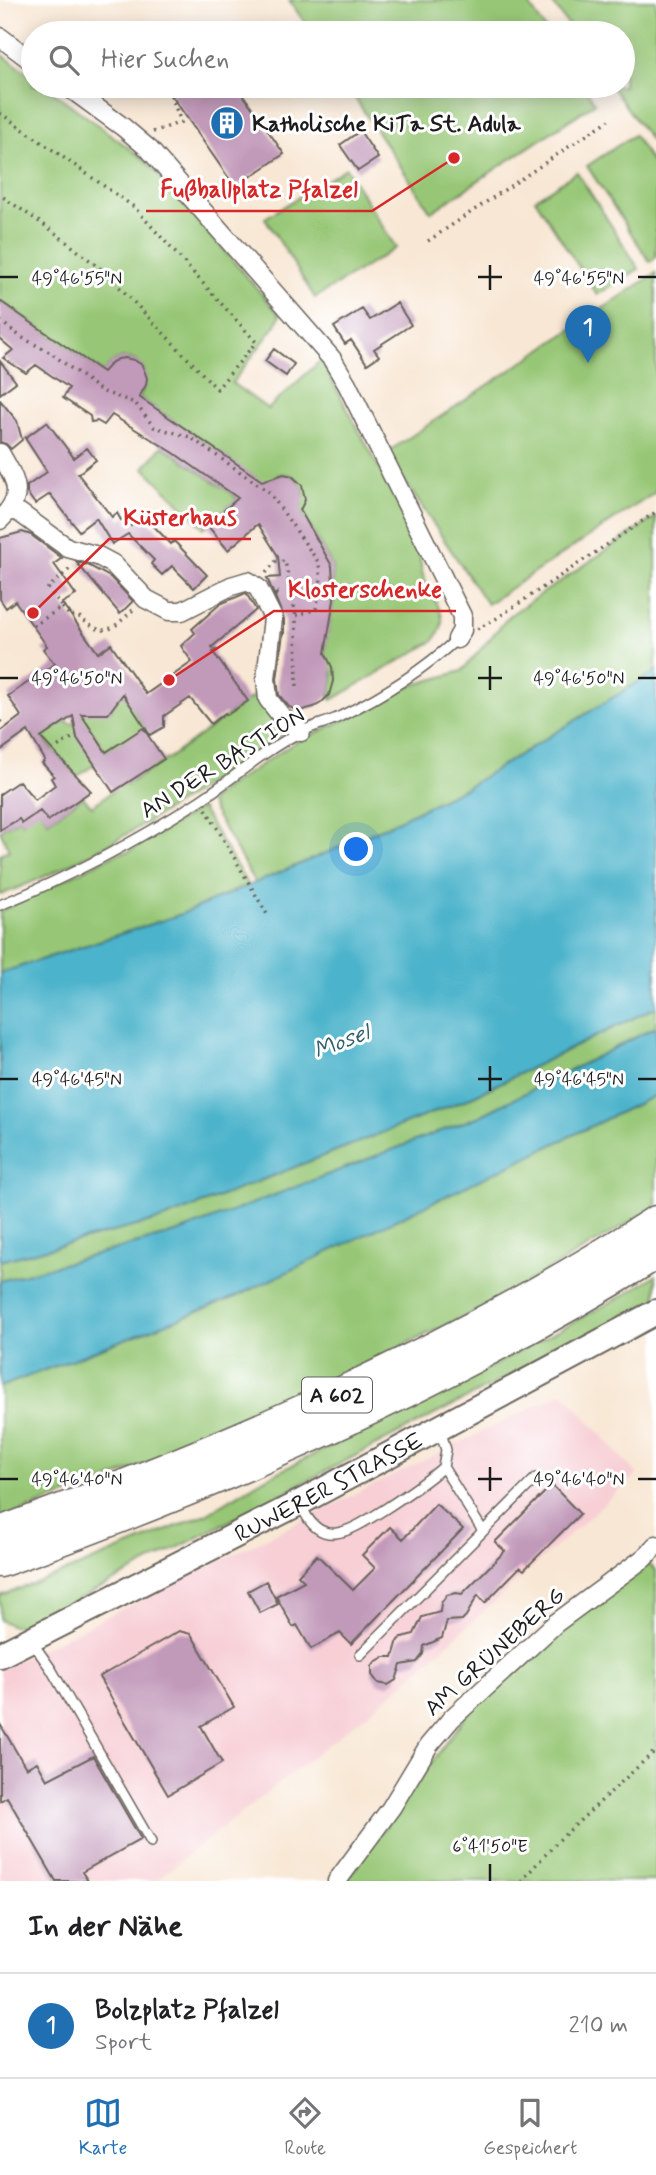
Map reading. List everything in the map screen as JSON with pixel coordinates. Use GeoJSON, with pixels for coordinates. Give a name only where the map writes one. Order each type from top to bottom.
{"type":"FeatureCollection","features":[{"type":"Feature","properties":{"kind":"highway","name":"A 602"},"geometry":{"type":"LineString","coordinates":[[0,1533],[102,1496],[205,1454],[380,1376],[604,1255],[656,1222]]}},
{"type":"Feature","properties":{"kind":"highway","name":"A 602"},"geometry":{"type":"LineString","coordinates":[[0,1561],[107,1523],[393,1397],[503,1341],[656,1253]]}},
{"type":"Feature","properties":{"kind":"main road","name":"RUWERER STRASSE"},"geometry":{"type":"LineString","coordinates":[[0,1655],[301,1502],[656,1312]]}},
{"type":"Feature","properties":{"kind":"street"},"geometry":{"type":"LineString","coordinates":[[0,37],[21,53]]}},
{"type":"Feature","properties":{"kind":"street"},"geometry":{"type":"LineString","coordinates":[[83,98],[149,149],[332,359],[347,384],[462,616],[462,630],[457,639]]}},
{"type":"Feature","properties":{"kind":"street"},"geometry":{"type":"LineString","coordinates":[[0,453],[16,482],[16,500],[5,515]]}},
{"type":"Feature","properties":{"kind":"street"},"geometry":{"type":"LineString","coordinates":[[5,515],[20,513],[68,548],[98,556],[113,564],[146,598],[169,611],[182,611],[231,586],[248,582],[258,588],[273,618],[266,679],[268,699],[282,717],[301,732]]}},
{"type":"Feature","properties":{"kind":"street","name":"AM GRÜNEBERG"},"geometry":{"type":"LineString","coordinates":[[337,1881],[391,1808],[429,1745],[452,1718],[556,1623],[644,1558],[656,1545]]}},
{"type":"Feature","properties":{"kind":"lane","name":"AN DER BASTION"},"geometry":{"type":"LineString","coordinates":[[0,905],[117,850],[201,800],[235,774],[301,732],[340,717],[397,684],[442,653],[457,639]]}},
{"type":"Feature","properties":{"kind":"lane"},"geometry":{"type":"LineString","coordinates":[[301,1502],[307,1519],[321,1531],[335,1534],[351,1530],[424,1484],[443,1468],[446,1450],[440,1428]]}},
{"type":"Feature","properties":{"kind":"lane"},"geometry":{"type":"LineString","coordinates":[[443,1468],[483,1531]]}},
{"type":"Feature","properties":{"kind":"lane"},"geometry":{"type":"LineString","coordinates":[[360,1655],[536,1478]]}},
{"type":"Feature","properties":{"kind":"lane"},"geometry":{"type":"LineString","coordinates":[[32,1641],[151,1842]]}},
{"type":"Feature","properties":{"kind":"path"},"geometry":{"type":"LineString","coordinates":[[159,140],[152,132],[181,122],[172,98]]}},
{"type":"Feature","properties":{"kind":"path"},"geometry":{"type":"LineString","coordinates":[[0,113],[134,207],[256,342],[218,389],[106,273],[50,229],[0,195]]}},
{"type":"Feature","properties":{"kind":"path"},"geometry":{"type":"LineString","coordinates":[[428,241],[609,120]]}},
{"type":"Feature","properties":{"kind":"path"},"geometry":{"type":"LineString","coordinates":[[0,321],[21,337],[51,353],[102,391],[135,403],[154,427],[190,437],[269,492],[319,563],[321,584],[316,609],[296,616],[297,687]]}},
{"type":"Feature","properties":{"kind":"path"},"geometry":{"type":"LineString","coordinates":[[457,639],[494,620],[656,512]]}},
{"type":"Feature","properties":{"kind":"path"},"geometry":{"type":"LineString","coordinates":[[80,553],[72,567],[48,588],[70,616],[77,615],[95,629],[103,631],[128,615],[146,598]]}},
{"type":"Feature","properties":{"kind":"path"},"geometry":{"type":"LineString","coordinates":[[275,562],[285,561]]}},
{"type":"Feature","properties":{"kind":"path"},"geometry":{"type":"LineString","coordinates":[[33,626],[62,607]]}},
{"type":"Feature","properties":{"kind":"path"},"geometry":{"type":"LineString","coordinates":[[0,721],[4,726]]}},
{"type":"Feature","properties":{"kind":"path"},"geometry":{"type":"LineString","coordinates":[[52,750],[77,735]]}},
{"type":"Feature","properties":{"kind":"path"},"geometry":{"type":"LineString","coordinates":[[201,800],[268,916]]}},
{"type":"Feature","properties":{"kind":"path"},"geometry":{"type":"LineString","coordinates":[[521,1881],[559,1840],[656,1749]]}},
{"type":"Feature","properties":{"kind":"shaded area"},"geometry":{"type":"Polygon","coordinates":[[[563,1392],[637,1474],[387,1698],[155,1881],[0,1881],[0,1669],[563,1392]]]}},
{"type":"Feature","properties":{"kind":"green space"},"geometry":{"type":"Polygon","coordinates":[[[289,0],[526,0],[540,21],[304,21],[289,0]]]}},
{"type":"Feature","properties":{"kind":"green space"},"geometry":{"type":"Polygon","coordinates":[[[550,0],[656,0],[656,148],[620,98],[635,98],[635,21],[565,21],[550,0]]]}},
{"type":"Feature","properties":{"kind":"green space"},"geometry":{"type":"Polygon","coordinates":[[[0,53],[21,68],[21,98],[61,98],[145,160],[280,315],[276,325],[232,383],[268,409],[321,360],[416,536],[423,575],[442,617],[439,633],[432,642],[332,700],[329,695],[333,673],[324,654],[334,600],[332,566],[300,510],[303,491],[300,484],[295,478],[281,474],[266,485],[139,397],[145,386],[145,375],[136,361],[119,359],[104,373],[0,301],[0,53]]]}},
{"type":"Feature","properties":{"kind":"green space"},"geometry":{"type":"Polygon","coordinates":[[[355,98],[591,98],[595,103],[431,212],[355,98]]]}},
{"type":"Feature","properties":{"kind":"green space"},"geometry":{"type":"Polygon","coordinates":[[[634,135],[656,169],[656,257],[650,262],[587,166],[634,135]]]}},
{"type":"Feature","properties":{"kind":"green space"},"geometry":{"type":"Polygon","coordinates":[[[346,168],[396,248],[315,298],[265,218],[346,168]]]}},
{"type":"Feature","properties":{"kind":"green space"},"geometry":{"type":"Polygon","coordinates":[[[577,172],[639,269],[597,295],[535,199],[577,172]]]}},
{"type":"Feature","properties":{"kind":"green space"},"geometry":{"type":"Polygon","coordinates":[[[656,273],[656,492],[487,604],[386,453],[656,273]]]}},
{"type":"Feature","properties":{"kind":"green space"},"geometry":{"type":"Polygon","coordinates":[[[162,446],[237,499],[204,528],[144,468],[162,446]]]}},
{"type":"Feature","properties":{"kind":"green space"},"geometry":{"type":"Polygon","coordinates":[[[656,517],[656,671],[467,787],[364,837],[255,883],[210,801],[294,743],[368,709],[407,687],[462,671],[510,615],[656,517]]]}},
{"type":"Feature","properties":{"kind":"green space"},"geometry":{"type":"Polygon","coordinates":[[[118,685],[146,728],[106,752],[95,736],[95,764],[77,777],[43,736],[67,720],[75,724],[84,713],[110,711],[118,685]]]}},
{"type":"Feature","properties":{"kind":"green space"},"geometry":{"type":"Polygon","coordinates":[[[258,693],[285,734],[111,843],[38,880],[0,895],[0,854],[9,850],[0,830],[19,819],[22,823],[38,807],[48,821],[83,797],[92,806],[124,783],[126,785],[172,756],[258,693]]]}},
{"type":"Feature","properties":{"kind":"green space"},"geometry":{"type":"Polygon","coordinates":[[[201,808],[248,885],[179,915],[0,973],[0,911],[118,853],[128,852],[201,808]]]}},
{"type":"Feature","properties":{"kind":"green space"},"geometry":{"type":"Polygon","coordinates":[[[656,1007],[656,1027],[480,1116],[179,1232],[0,1281],[0,1261],[163,1219],[465,1100],[656,1007]]]}},
{"type":"Feature","properties":{"kind":"green space"},"geometry":{"type":"Polygon","coordinates":[[[656,1095],[656,1206],[483,1308],[113,1478],[0,1519],[0,1387],[235,1297],[656,1095]]]}},
{"type":"Feature","properties":{"kind":"green space"},"geometry":{"type":"Polygon","coordinates":[[[656,1275],[656,1300],[27,1626],[13,1626],[0,1620],[0,1596],[206,1514],[264,1479],[461,1383],[656,1275]]]}},
{"type":"Feature","properties":{"kind":"green space"},"geometry":{"type":"Polygon","coordinates":[[[638,1556],[656,1570],[656,1881],[346,1881],[478,1699],[638,1556]]]}},
{"type":"Feature","properties":{"kind":"water","name":"Mosel"},"geometry":{"type":"Polygon","coordinates":[[[656,671],[656,1007],[465,1100],[163,1219],[0,1261],[0,973],[179,915],[364,837],[467,787],[656,671]]]}},
{"type":"Feature","properties":{"kind":"water"},"geometry":{"type":"Polygon","coordinates":[[[656,1027],[656,1095],[235,1297],[0,1387],[0,1281],[179,1232],[480,1116],[656,1027]]]}},
{"type":"Feature","properties":{"kind":"building","name":"Katholische KiTa St. Adula"},"geometry":{"type":"Polygon","coordinates":[[[173,98],[245,98],[284,154],[235,187],[173,98]]]}},
{"type":"Feature","properties":{"kind":"building"},"geometry":{"type":"Polygon","coordinates":[[[360,131],[378,158],[358,171],[340,145],[360,131]]]}},
{"type":"Feature","properties":{"kind":"building"},"geometry":{"type":"Polygon","coordinates":[[[0,301],[103,372],[118,359],[134,360],[142,365],[147,378],[139,397],[262,481],[284,474],[292,476],[302,485],[305,500],[300,510],[332,566],[334,600],[325,653],[332,667],[333,681],[329,695],[321,703],[299,711],[289,707],[279,695],[277,679],[284,619],[275,597],[277,593],[274,595],[267,578],[280,577],[278,556],[258,524],[228,550],[207,525],[238,498],[174,453],[112,415],[104,425],[97,421],[91,422],[90,416],[63,398],[69,388],[36,365],[26,373],[3,358],[13,350],[0,339],[0,301]]]}},
{"type":"Feature","properties":{"kind":"building"},"geometry":{"type":"Polygon","coordinates":[[[397,303],[411,325],[374,349],[379,356],[367,364],[351,340],[345,344],[334,327],[362,309],[370,320],[397,303]]]}},
{"type":"Feature","properties":{"kind":"building"},"geometry":{"type":"Polygon","coordinates":[[[274,349],[294,364],[286,376],[265,361],[274,349]]]}},
{"type":"Feature","properties":{"kind":"building"},"geometry":{"type":"Polygon","coordinates":[[[0,361],[16,382],[0,394],[0,361]]]}},
{"type":"Feature","properties":{"kind":"building"},"geometry":{"type":"Polygon","coordinates":[[[0,400],[17,421],[22,440],[11,449],[0,442],[0,400]]]}},
{"type":"Feature","properties":{"kind":"building"},"geometry":{"type":"Polygon","coordinates":[[[47,422],[74,458],[87,448],[96,460],[78,474],[112,517],[117,513],[121,520],[126,517],[131,526],[143,515],[171,544],[174,541],[207,575],[194,588],[172,566],[162,575],[151,564],[154,560],[128,534],[112,544],[96,518],[79,531],[50,494],[35,504],[27,493],[27,486],[47,472],[25,438],[47,422]]]}},
{"type":"Feature","properties":{"kind":"building"},"geometry":{"type":"Polygon","coordinates":[[[22,532],[31,535],[62,558],[54,564],[76,595],[62,603],[98,653],[111,644],[146,694],[192,662],[181,646],[195,633],[192,629],[220,604],[246,593],[256,610],[212,647],[248,701],[211,724],[190,698],[164,716],[164,727],[150,735],[123,694],[108,714],[81,714],[106,752],[143,728],[164,759],[113,792],[77,738],[73,716],[41,738],[91,791],[48,821],[40,811],[22,823],[19,819],[0,830],[0,794],[19,781],[35,800],[55,785],[51,778],[54,776],[42,763],[45,760],[28,731],[0,751],[0,732],[21,716],[8,696],[55,664],[43,649],[47,646],[15,601],[6,608],[0,599],[0,538],[22,532]]]}},
{"type":"Feature","properties":{"kind":"building"},"geometry":{"type":"Polygon","coordinates":[[[76,562],[110,577],[133,601],[120,614],[76,562]]]}},
{"type":"Feature","properties":{"kind":"building"},"geometry":{"type":"Polygon","coordinates":[[[552,1485],[580,1514],[524,1570],[520,1567],[485,1603],[478,1595],[462,1620],[447,1621],[442,1638],[424,1646],[423,1654],[417,1662],[401,1665],[396,1680],[388,1685],[378,1683],[372,1675],[375,1662],[384,1657],[393,1657],[398,1640],[414,1634],[422,1617],[440,1612],[441,1603],[447,1595],[462,1594],[505,1551],[495,1542],[552,1485]]]}},
{"type":"Feature","properties":{"kind":"building"},"geometry":{"type":"Polygon","coordinates":[[[436,1504],[463,1529],[351,1644],[340,1633],[311,1649],[297,1625],[293,1627],[276,1596],[304,1581],[298,1575],[317,1555],[353,1590],[375,1568],[362,1555],[390,1527],[403,1539],[436,1504]]]}},
{"type":"Feature","properties":{"kind":"building"},"geometry":{"type":"Polygon","coordinates":[[[266,1581],[278,1604],[260,1613],[248,1591],[266,1581]]]}},
{"type":"Feature","properties":{"kind":"building"},"geometry":{"type":"Polygon","coordinates":[[[179,1631],[191,1634],[234,1707],[201,1726],[222,1763],[168,1795],[99,1677],[179,1631]]]}},
{"type":"Feature","properties":{"kind":"building"},"geometry":{"type":"Polygon","coordinates":[[[0,1724],[26,1768],[37,1762],[47,1780],[93,1756],[141,1839],[82,1872],[88,1881],[56,1881],[7,1797],[0,1801],[0,1724]]]}},
{"type":"Feature","properties":{"kind":"place","name":"Katholische KiTa St. Adula"},"geometry":{"type":"Point","coordinates":[227,123]}},
{"type":"Feature","properties":{"kind":"place","name":"Fußballplatz Pfalzel"},"geometry":{"type":"Point","coordinates":[454,158]}},
{"type":"Feature","properties":{"kind":"place","name":"Bolzplatz Pfalzel"},"geometry":{"type":"Point","coordinates":[588,363]}},
{"type":"Feature","properties":{"kind":"place","name":"Küsterhaus"},"geometry":{"type":"Point","coordinates":[33,613]}},
{"type":"Feature","properties":{"kind":"place","name":"Klosterschenke"},"geometry":{"type":"Point","coordinates":[169,680]}}]}
